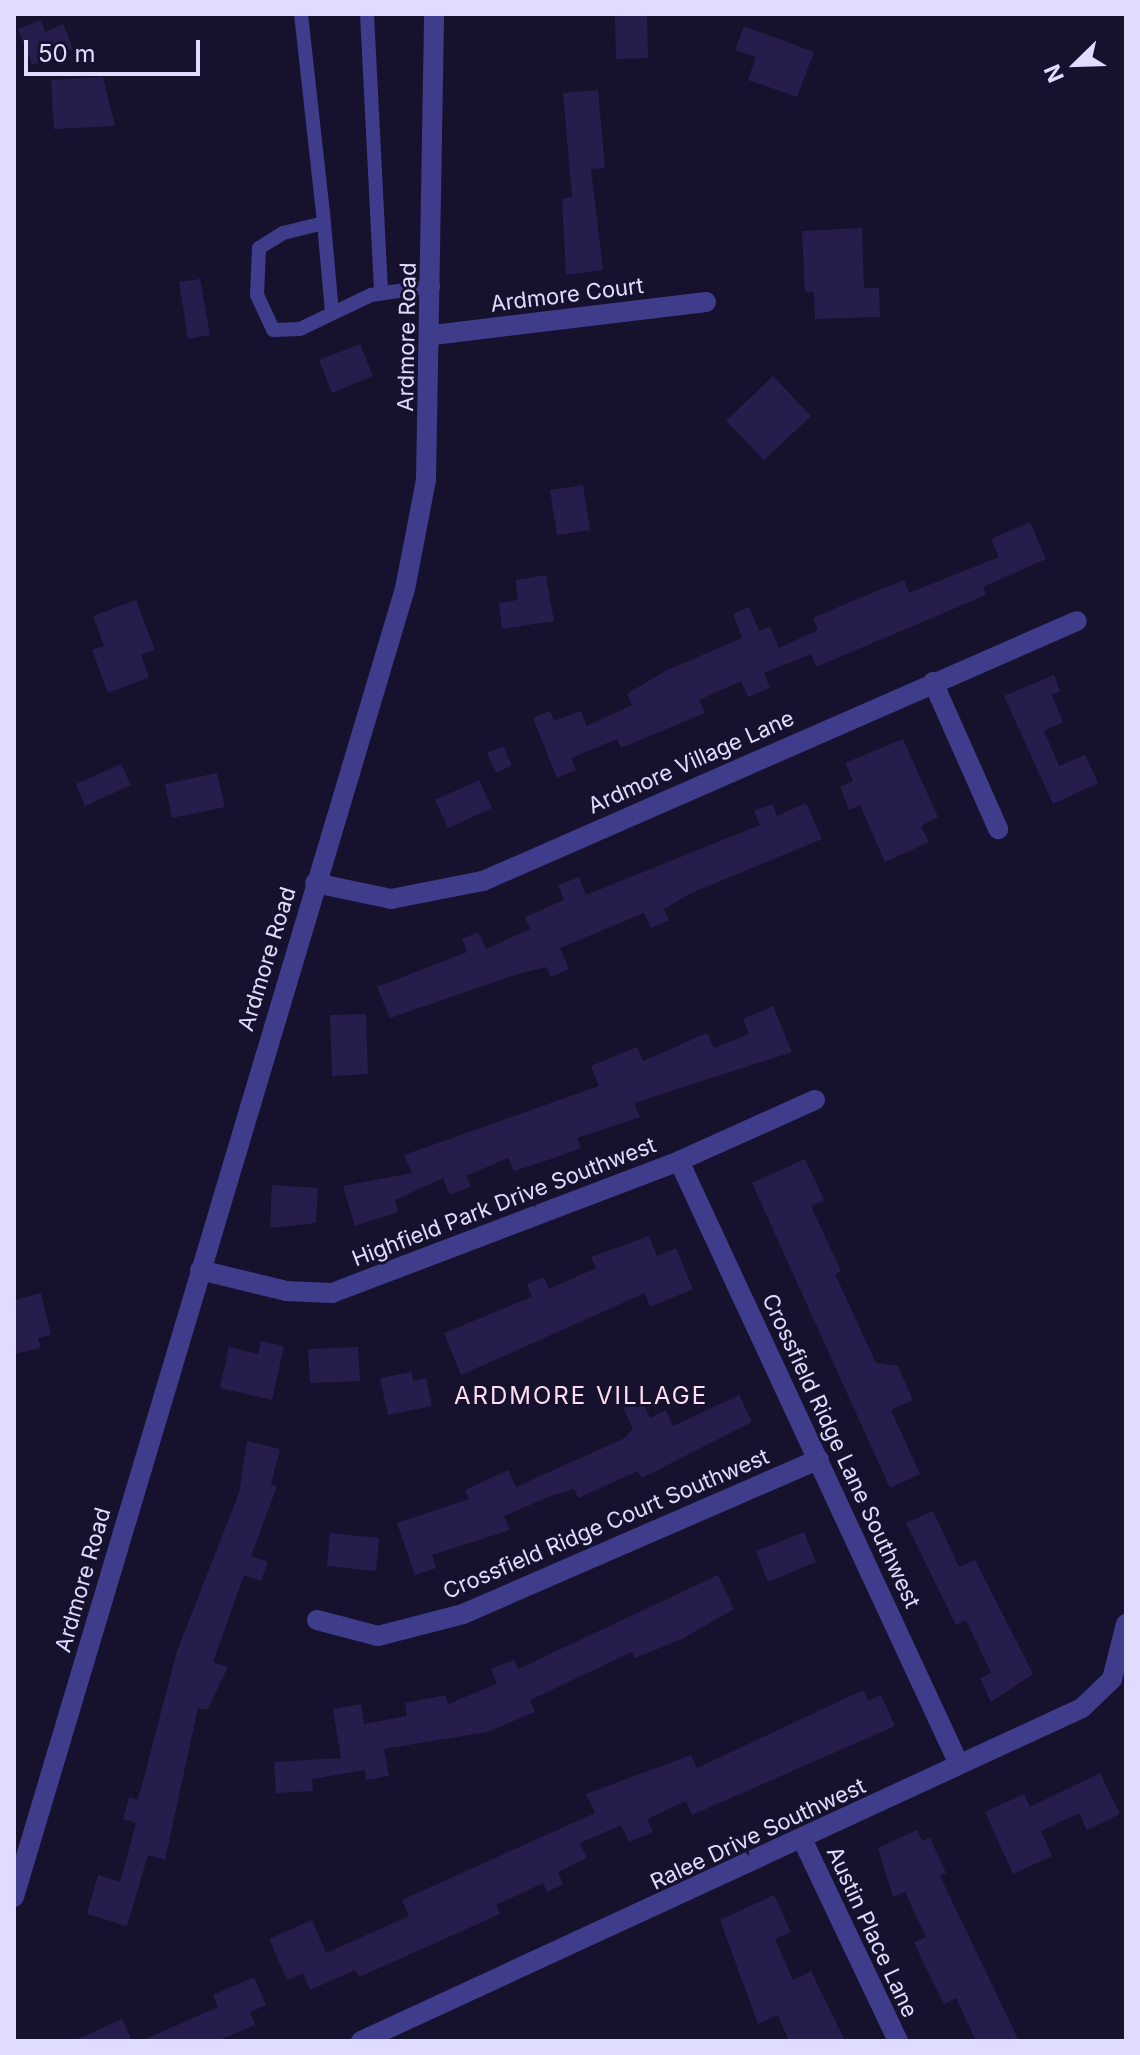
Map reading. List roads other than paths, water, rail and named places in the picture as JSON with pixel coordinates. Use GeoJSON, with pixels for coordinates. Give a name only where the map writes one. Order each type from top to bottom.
{"type":"FeatureCollection","features":[{"type":"Feature","properties":{"kind":"street","name":"Ardmore Road"},"geometry":{"type":"LineString","coordinates":[[16,1885],[405,589],[426,480],[433,335],[434,14]]}},
{"type":"Feature","properties":{"kind":"street","name":"Ardmore Court"},"geometry":{"type":"LineString","coordinates":[[433,335],[706,302]]}},
{"type":"Feature","properties":{"kind":"street","name":"Ardmore Village Lane"},"geometry":{"type":"LineString","coordinates":[[315,883],[391,899],[483,881],[1077,621]]}},
{"type":"Feature","properties":{"kind":"street"},"geometry":{"type":"LineString","coordinates":[[933,682],[998,829]]}},
{"type":"Feature","properties":{"kind":"street","name":"Highfield Park Drive Southwest"},"geometry":{"type":"LineString","coordinates":[[200,1270],[286,1291],[332,1293],[679,1161],[815,1100]]}},
{"type":"Feature","properties":{"kind":"street","name":"Crossfield Ridge Lane Southwest"},"geometry":{"type":"LineString","coordinates":[[679,1161],[958,1762]]}},
{"type":"Feature","properties":{"kind":"street","name":"Crossfield Ridge Court Southwest"},"geometry":{"type":"LineString","coordinates":[[317,1620],[378,1636],[463,1614],[819,1459]]}},
{"type":"Feature","properties":{"kind":"street","name":"Ralee Drive Southwest"},"geometry":{"type":"LineString","coordinates":[[361,2041],[804,1843],[958,1762],[1100,1698],[1124,1650],[1126,1624]]}},
{"type":"Feature","properties":{"kind":"street","name":"Austin Place Lane"},"geometry":{"type":"LineString","coordinates":[[804,1843],[898,2041]]}},
{"type":"Feature","properties":{"kind":"lane"},"geometry":{"type":"LineString","coordinates":[[301,14],[332,313]]}},
{"type":"Feature","properties":{"kind":"lane"},"geometry":{"type":"LineString","coordinates":[[367,14],[381,293]]}},
{"type":"Feature","properties":{"kind":"lane"},"geometry":{"type":"LineString","coordinates":[[324,223],[283,233],[259,248],[257,295],[273,330],[300,329],[381,293],[433,286]]}},
{"type":"Feature","properties":{"kind":"district","name":"ARDMORE VILLAGE"},"geometry":{"type":"Point","coordinates":[581,1396]}}]}
